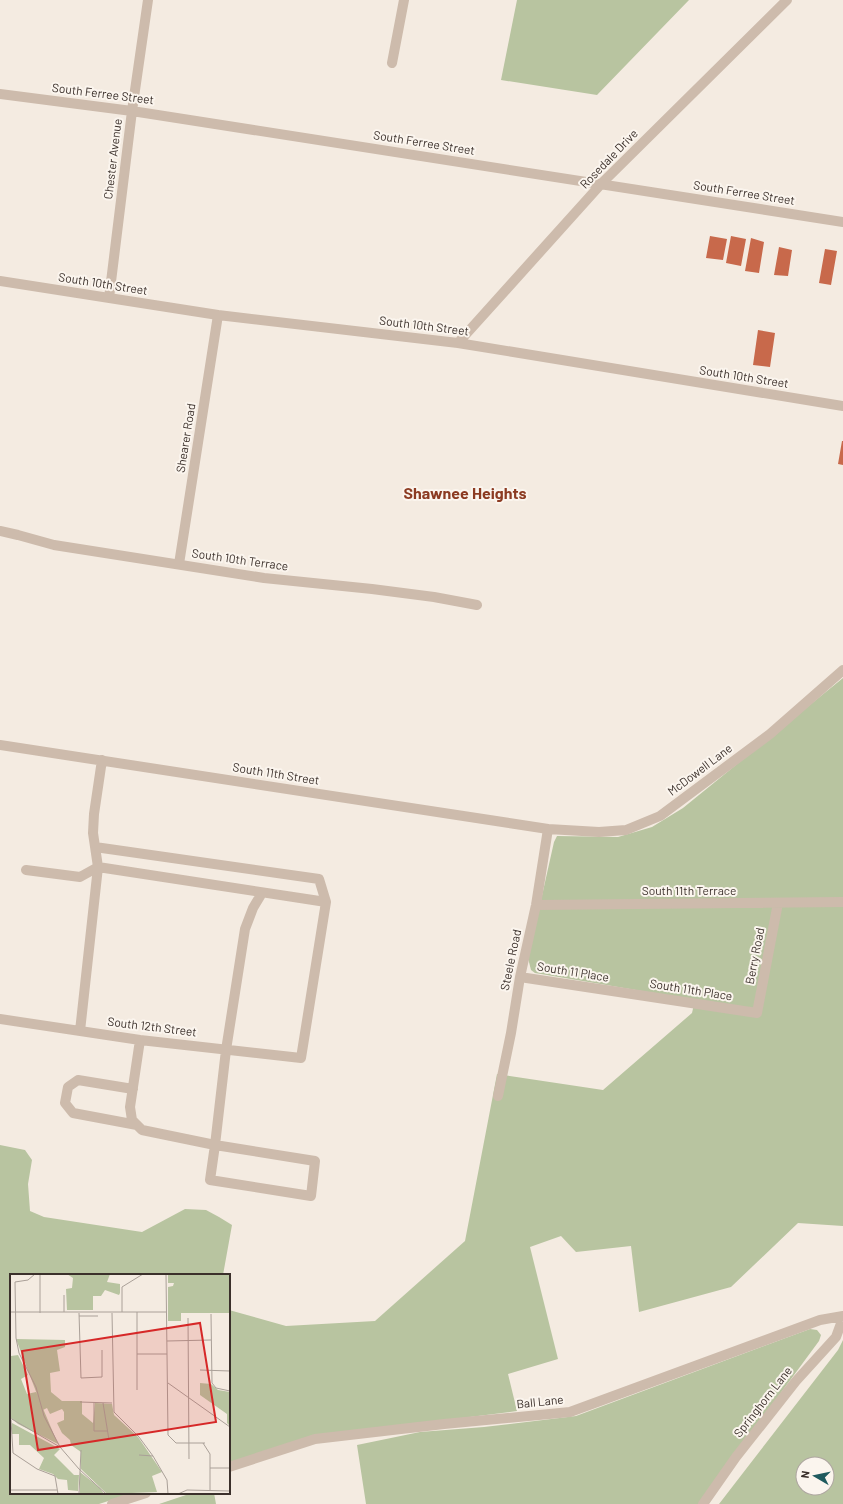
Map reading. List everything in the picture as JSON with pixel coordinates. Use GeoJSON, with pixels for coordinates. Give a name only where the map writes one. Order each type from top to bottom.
{"type":"FeatureCollection","features":[{"type":"Feature","properties":{"kind":"street","name":"Chester Avenue"},"geometry":{"type":"LineString","coordinates":[[108,298],[148,0]]}},
{"type":"Feature","properties":{"kind":"street"},"geometry":{"type":"LineString","coordinates":[[392,63],[404,0]]}},
{"type":"Feature","properties":{"kind":"street","name":"Rosedale Drive"},"geometry":{"type":"LineString","coordinates":[[458,343],[602,183],[787,0]]}},
{"type":"Feature","properties":{"kind":"street","name":"South Ferree Street"},"geometry":{"type":"LineString","coordinates":[[0,94],[132,111],[602,183],[843,222]]}},
{"type":"Feature","properties":{"kind":"street","name":"South 10th Street"},"geometry":{"type":"LineString","coordinates":[[0,281],[218,315],[458,343],[843,406]]}},
{"type":"Feature","properties":{"kind":"street","name":"Shearer Road"},"geometry":{"type":"LineString","coordinates":[[179,564],[218,315]]}},
{"type":"Feature","properties":{"kind":"street","name":"South 10th Terrace"},"geometry":{"type":"LineString","coordinates":[[0,531],[54,545],[264,578],[372,588],[477,605]]}},
{"type":"Feature","properties":{"kind":"street","name":"McDowell Lane"},"geometry":{"type":"LineString","coordinates":[[548,829],[599,832],[626,830],[660,816],[770,734],[843,670]]}},
{"type":"Feature","properties":{"kind":"street","name":"South 11th Street"},"geometry":{"type":"LineString","coordinates":[[0,745],[548,829]]}},
{"type":"Feature","properties":{"kind":"street"},"geometry":{"type":"LineString","coordinates":[[80,1031],[98,867],[93,833],[94,814],[102,760]]}},
{"type":"Feature","properties":{"kind":"street","name":"Steele Road"},"geometry":{"type":"LineString","coordinates":[[498,1096],[511,1033],[520,977],[536,905],[548,829]]}},
{"type":"Feature","properties":{"kind":"street"},"geometry":{"type":"LineString","coordinates":[[26,870],[80,877],[98,867],[326,902],[319,879],[95,847]]}},
{"type":"Feature","properties":{"kind":"street"},"geometry":{"type":"LineString","coordinates":[[140,1040],[130,1107],[132,1120],[142,1130],[215,1145],[315,1161],[311,1196],[210,1180],[215,1145],[226,1050],[245,929],[253,908],[262,893]]}},
{"type":"Feature","properties":{"kind":"street","name":"South 12th Street"},"geometry":{"type":"LineString","coordinates":[[0,1019],[140,1040],[301,1058],[326,902]]}},
{"type":"Feature","properties":{"kind":"street","name":"South 11th Terrace"},"geometry":{"type":"LineString","coordinates":[[536,905],[843,902]]}},
{"type":"Feature","properties":{"kind":"street","name":"Berry Road"},"geometry":{"type":"LineString","coordinates":[[757,1013],[778,903]]}},
{"type":"Feature","properties":{"kind":"street","name":"South 11 Place"},"geometry":{"type":"LineString","coordinates":[[520,977],[622,993]]}},
{"type":"Feature","properties":{"kind":"street","name":"South 11th Place"},"geometry":{"type":"LineString","coordinates":[[622,993],[757,1013]]}},
{"type":"Feature","properties":{"kind":"street"},"geometry":{"type":"LineString","coordinates":[[133,1089],[78,1080],[68,1087],[65,1103],[73,1113],[137,1125]]}},
{"type":"Feature","properties":{"kind":"street","name":"Ball Lane"},"geometry":{"type":"LineString","coordinates":[[230,1467],[315,1439],[444,1424],[570,1412],[820,1320],[843,1317]]}},
{"type":"Feature","properties":{"kind":"street","name":"Springhorn Lane"},"geometry":{"type":"LineString","coordinates":[[703,1504],[736,1458],[796,1381],[836,1337],[843,1317]]}},
{"type":"Feature","properties":{"kind":"street"},"geometry":{"type":"LineString","coordinates":[[112,1504],[143,1494]]}},
{"type":"Feature","properties":{"kind":"green space"},"geometry":{"type":"Polygon","coordinates":[[[517,0],[689,0],[597,95],[501,80],[517,0]]]}},
{"type":"Feature","properties":{"kind":"green space"},"geometry":{"type":"Polygon","coordinates":[[[843,678],[843,1226],[798,1223],[731,1287],[639,1312],[631,1246],[576,1252],[561,1236],[530,1247],[558,1359],[508,1374],[517,1411],[310,1437],[230,1463],[230,1310],[286,1326],[375,1321],[465,1241],[497,1074],[603,1090],[692,1013],[695,1000],[535,973],[531,970],[528,958],[554,842],[557,836],[618,837],[652,827],[683,808],[843,678]]]}},
{"type":"Feature","properties":{"kind":"green space"},"geometry":{"type":"Polygon","coordinates":[[[0,1145],[25,1150],[32,1160],[28,1184],[30,1211],[44,1217],[142,1232],[185,1209],[206,1210],[232,1225],[223,1274],[10,1274],[10,1494],[130,1494],[99,1504],[0,1504],[0,1145]]]}},
{"type":"Feature","properties":{"kind":"green space"},"geometry":{"type":"Polygon","coordinates":[[[810,1329],[817,1330],[821,1335],[819,1341],[699,1504],[366,1504],[357,1445],[420,1432],[484,1427],[576,1416],[810,1329]]]}},
{"type":"Feature","properties":{"kind":"green space"},"geometry":{"type":"Polygon","coordinates":[[[843,1340],[843,1504],[719,1504],[838,1350],[843,1340]]]}},
{"type":"Feature","properties":{"kind":"green space"},"geometry":{"type":"Polygon","coordinates":[[[189,1494],[214,1494],[216,1504],[159,1504],[189,1494]]]}},
{"type":"Feature","properties":{"kind":"building"},"geometry":{"type":"Polygon","coordinates":[[[710,236],[727,239],[723,260],[706,258],[710,236]]]}},
{"type":"Feature","properties":{"kind":"building"},"geometry":{"type":"Polygon","coordinates":[[[731,236],[746,239],[741,266],[726,263],[731,236]]]}},
{"type":"Feature","properties":{"kind":"building"},"geometry":{"type":"Polygon","coordinates":[[[751,238],[764,242],[759,273],[745,271],[751,238]]]}},
{"type":"Feature","properties":{"kind":"building"},"geometry":{"type":"Polygon","coordinates":[[[779,247],[792,250],[788,276],[774,275],[779,247]]]}},
{"type":"Feature","properties":{"kind":"building"},"geometry":{"type":"Polygon","coordinates":[[[825,249],[837,251],[831,285],[819,283],[825,249]]]}},
{"type":"Feature","properties":{"kind":"building"},"geometry":{"type":"Polygon","coordinates":[[[758,330],[775,333],[770,367],[753,365],[758,330]]]}},
{"type":"Feature","properties":{"kind":"building"},"geometry":{"type":"Polygon","coordinates":[[[843,441],[843,465],[838,464],[843,441]]]}},
{"type":"Feature","properties":{"kind":"district","name":"Shawnee Heights"},"geometry":{"type":"Point","coordinates":[465,493]}}]}
